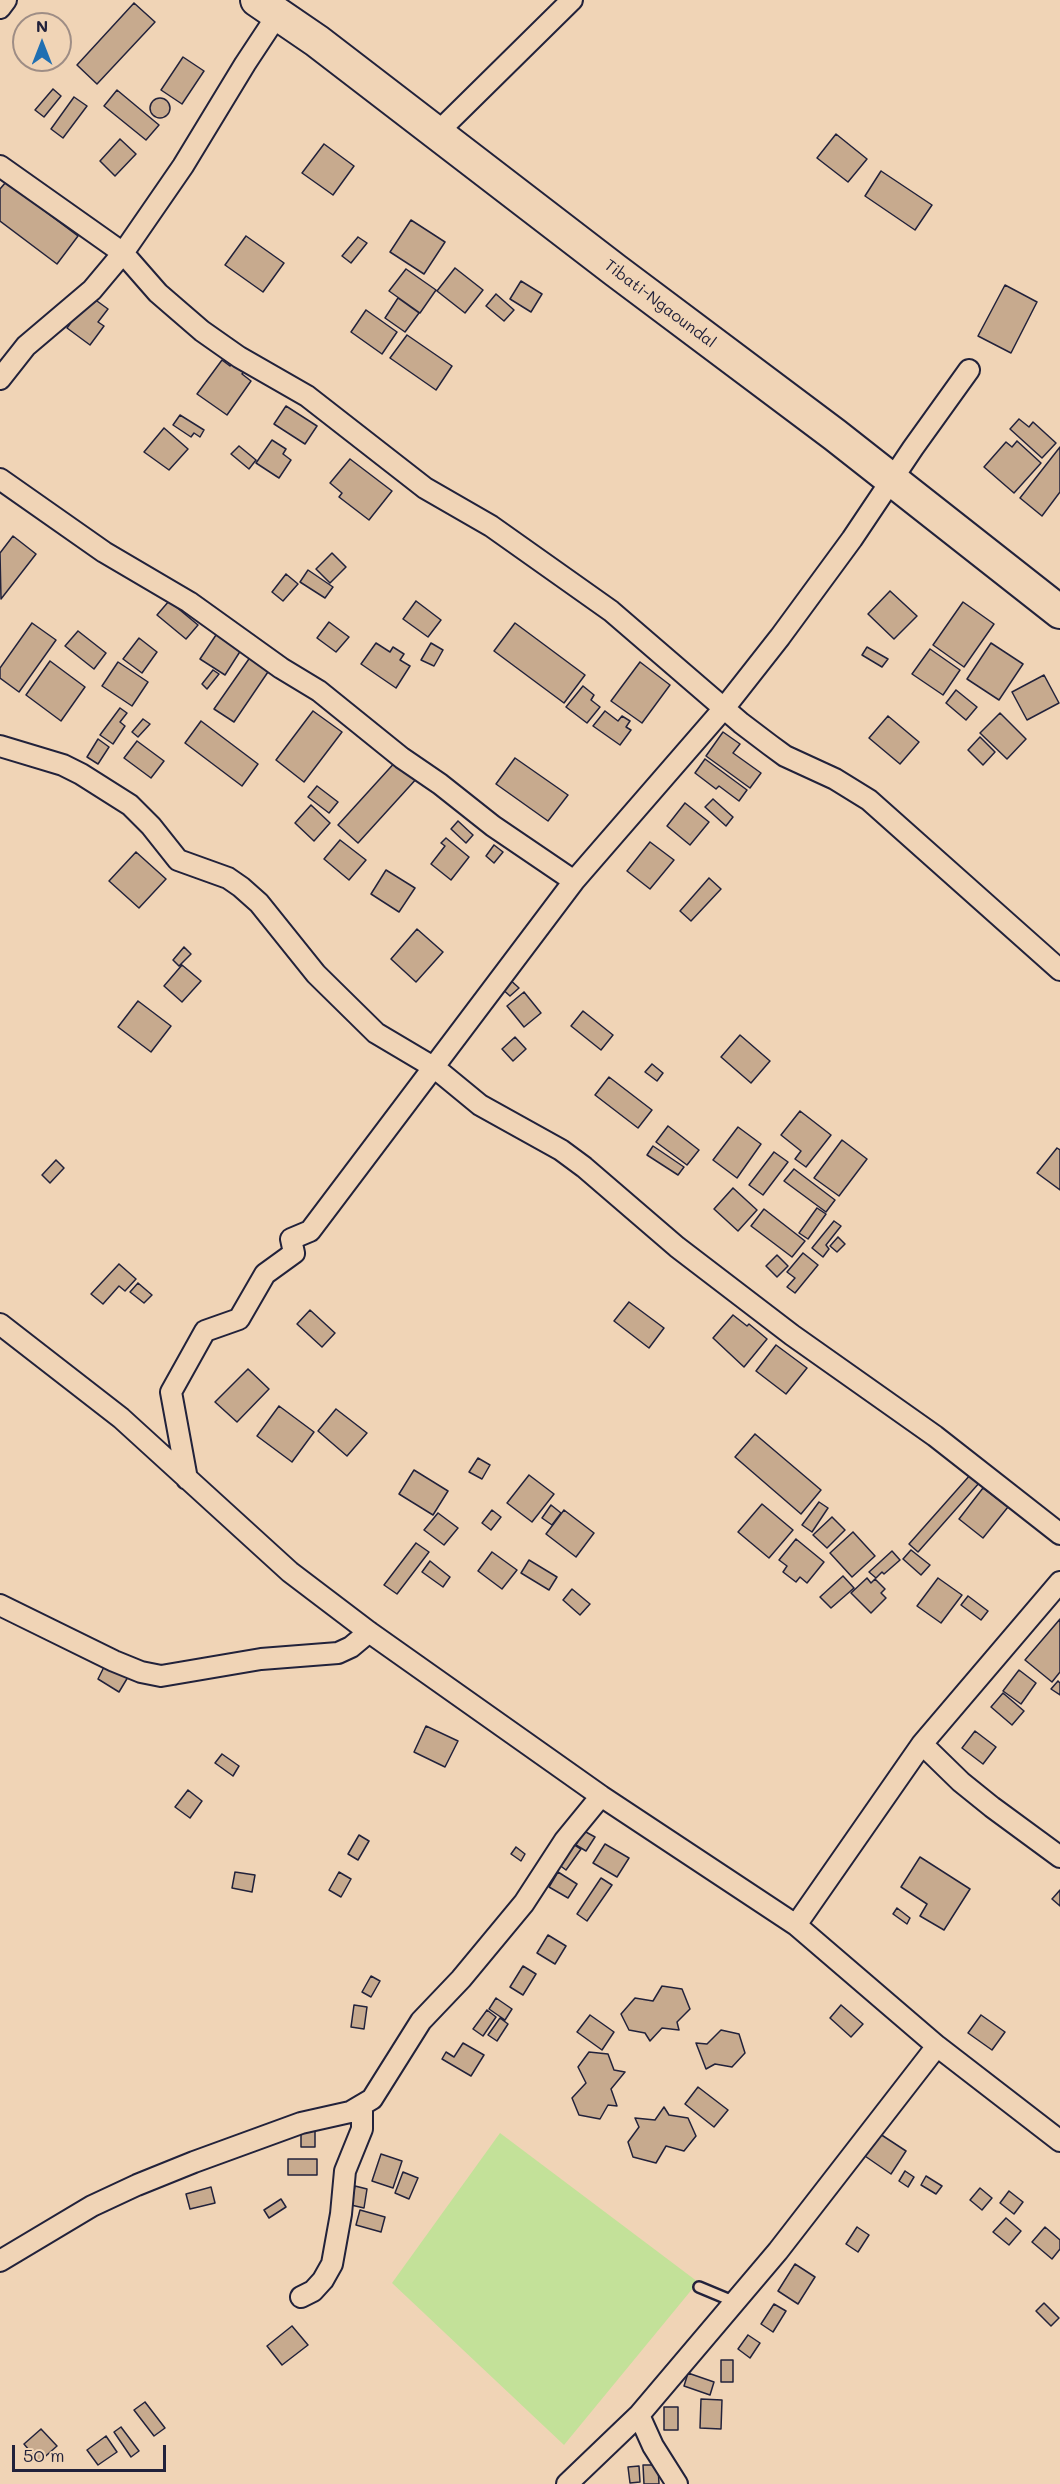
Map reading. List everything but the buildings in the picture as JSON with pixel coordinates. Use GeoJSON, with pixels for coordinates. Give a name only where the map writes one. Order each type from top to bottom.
{"type":"FeatureCollection","features":[{"type":"Feature","properties":{"kind":"highway","name":"Tibati-Ngaoundal"},"geometry":{"type":"LineString","coordinates":[[268,7],[317,40],[1060,612]]}},
{"type":"Feature","properties":{"kind":"street"},"geometry":{"type":"LineString","coordinates":[[0,8],[6,0]]}},
{"type":"Feature","properties":{"kind":"street"},"geometry":{"type":"LineString","coordinates":[[437,133],[572,0]]}},
{"type":"Feature","properties":{"kind":"street"},"geometry":{"type":"LineString","coordinates":[[0,379],[26,346],[92,291],[123,253],[183,166],[245,64],[268,7]]}},
{"type":"Feature","properties":{"kind":"street"},"geometry":{"type":"LineString","coordinates":[[0,166],[123,253],[164,299],[202,331],[239,357],[307,396],[425,488],[491,526],[610,611],[741,723],[785,756],[835,779],[874,804],[1060,970]]}},
{"type":"Feature","properties":{"kind":"street"},"geometry":{"type":"LineString","coordinates":[[187,1479],[171,1392],[205,1331],[239,1318],[265,1274],[294,1253],[291,1239],[310,1232],[574,881],[725,707],[852,539],[969,370]]}},
{"type":"Feature","properties":{"kind":"street"},"geometry":{"type":"LineString","coordinates":[[0,479],[104,552],[189,602],[281,668],[319,691],[402,758],[574,881]]}},
{"type":"Feature","properties":{"kind":"street"},"geometry":{"type":"LineString","coordinates":[[0,746],[63,765],[81,774],[130,805],[151,825],[178,860],[228,878],[241,887],[259,903],[316,974],[376,1034],[435,1068],[480,1105],[561,1150],[677,1246],[792,1335],[935,1436],[1060,1534]]}},
{"type":"Feature","properties":{"kind":"street"},"geometry":{"type":"LineString","coordinates":[[0,1324],[121,1418],[290,1572],[369,1632],[601,1796],[796,1925],[937,2046],[1060,2141]]}},
{"type":"Feature","properties":{"kind":"street"},"geometry":{"type":"LineString","coordinates":[[796,1925],[922,1744],[1060,1582]]}},
{"type":"Feature","properties":{"kind":"street"},"geometry":{"type":"LineString","coordinates":[[0,1605],[114,1661],[141,1672],[161,1676],[261,1659],[338,1653],[351,1647],[369,1632]]}},
{"type":"Feature","properties":{"kind":"street"},"geometry":{"type":"LineString","coordinates":[[922,1744],[984,1801],[1060,1857]]}},
{"type":"Feature","properties":{"kind":"street"},"geometry":{"type":"LineString","coordinates":[[0,2261],[92,2206],[136,2185],[301,2123],[362,2107],[377,2092],[421,2021],[461,1979],[524,1903],[565,1840],[601,1796]]}},
{"type":"Feature","properties":{"kind":"street"},"geometry":{"type":"LineString","coordinates":[[567,2484],[639,2415],[735,2302],[778,2251],[937,2046]]}},
{"type":"Feature","properties":{"kind":"street"},"geometry":{"type":"LineString","coordinates":[[302,2297],[313,2291],[323,2280],[332,2264],[341,2214],[345,2171],[362,2129],[362,2107]]}},
{"type":"Feature","properties":{"kind":"street"},"geometry":{"type":"LineString","coordinates":[[639,2415],[644,2429],[677,2484]]}},
{"type":"Feature","properties":{"kind":"lane"},"geometry":{"type":"LineString","coordinates":[[699,2287],[735,2302]]}},
{"type":"Feature","properties":{"kind":"green space"},"geometry":{"type":"Polygon","coordinates":[[[500,2133],[698,2282],[564,2445],[392,2283],[500,2133]]]}}]}
